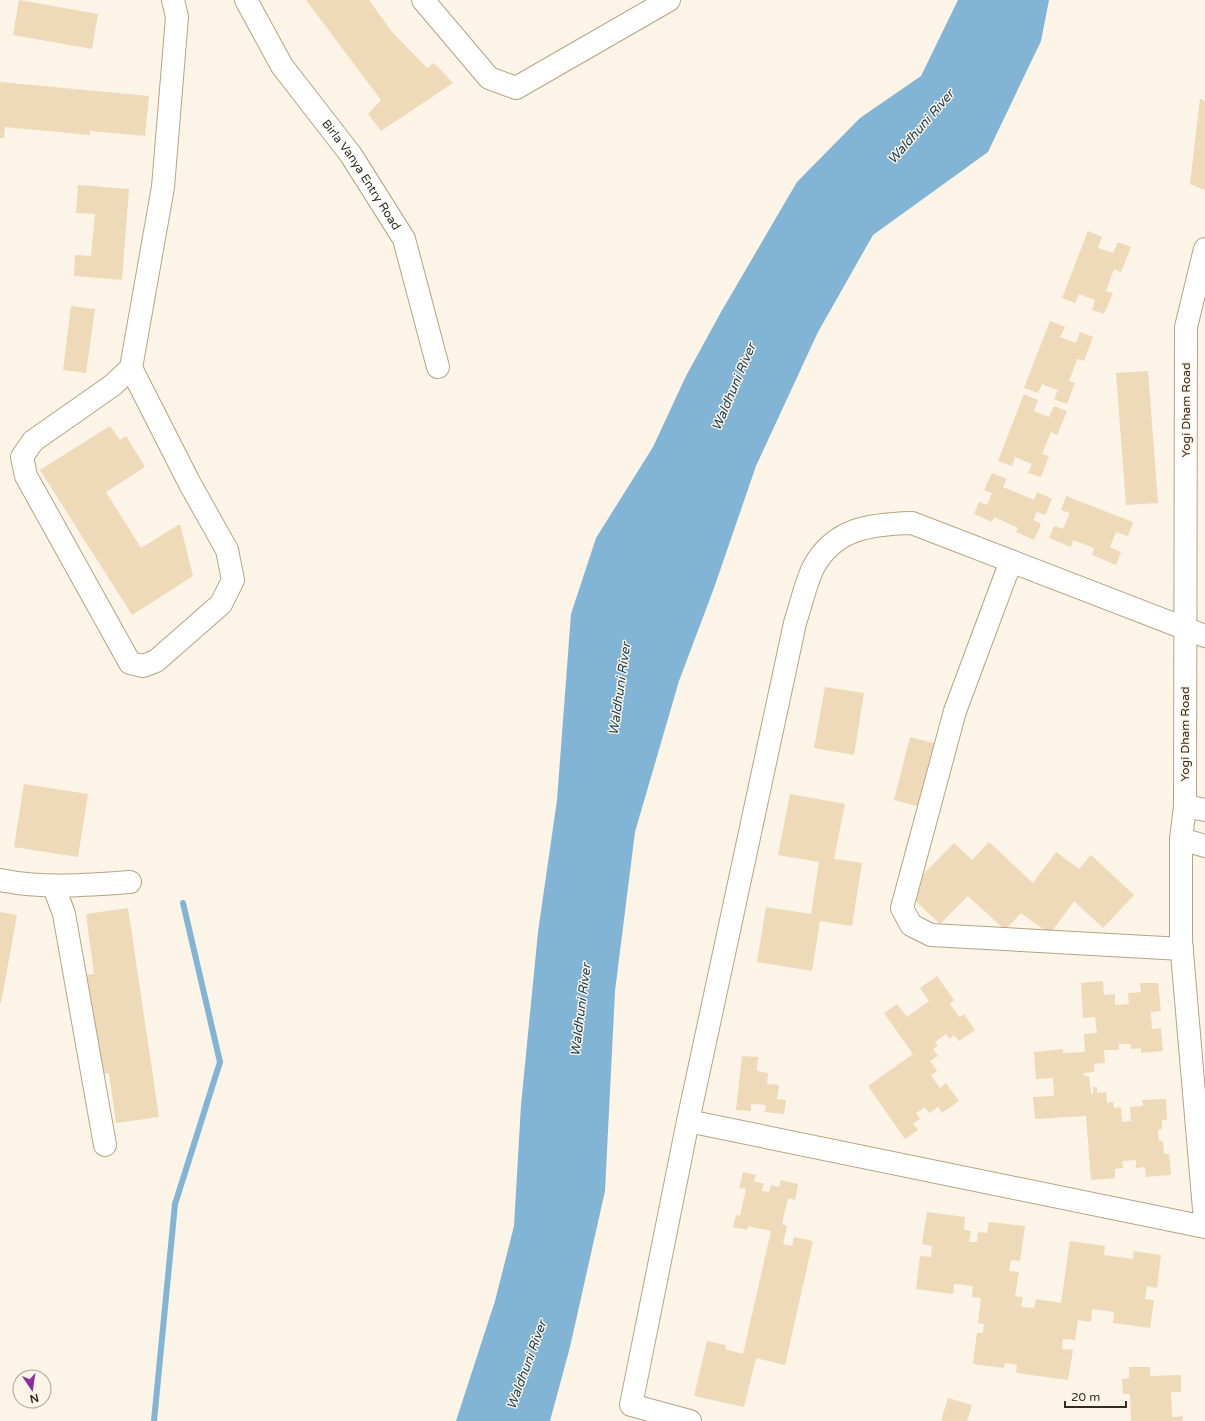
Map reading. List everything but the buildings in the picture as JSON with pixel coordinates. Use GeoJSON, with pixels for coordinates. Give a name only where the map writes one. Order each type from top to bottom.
{"type":"FeatureCollection","features":[{"type":"Feature","properties":{"kind":"street"},"geometry":{"type":"LineString","coordinates":[[131,368],[190,484],[227,550],[233,580],[220,604],[156,660],[143,666],[130,663],[26,476],[22,457],[33,441],[113,385],[131,368],[163,187],[177,17],[173,0]]}},
{"type":"Feature","properties":{"kind":"street","name":"Birla Vanya Entry Road"},"geometry":{"type":"LineString","coordinates":[[246,0],[282,66],[351,155],[404,240],[438,367]]}},
{"type":"Feature","properties":{"kind":"street"},"geometry":{"type":"LineString","coordinates":[[423,0],[489,78],[516,88],[669,0]]}},
{"type":"Feature","properties":{"kind":"street","name":"Yogi Dham Road"},"geometry":{"type":"LineString","coordinates":[[1205,249],[1186,327],[1195,632],[1195,808],[1181,839],[1182,949],[1205,1221]]}},
{"type":"Feature","properties":{"kind":"street"},"geometry":{"type":"LineString","coordinates":[[690,1421],[631,1405],[688,1121],[795,623],[813,569],[825,550],[848,532],[881,523],[912,523],[1195,632]]}},
{"type":"Feature","properties":{"kind":"street"},"geometry":{"type":"LineString","coordinates":[[1011,561],[955,711],[902,908],[911,925],[931,935],[1182,949]]}},
{"type":"Feature","properties":{"kind":"street"},"geometry":{"type":"LineString","coordinates":[[1181,839],[1205,846]]}},
{"type":"Feature","properties":{"kind":"street"},"geometry":{"type":"LineString","coordinates":[[0,880],[21,884],[54,887],[130,882]]}},
{"type":"Feature","properties":{"kind":"street"},"geometry":{"type":"LineString","coordinates":[[54,887],[64,914],[105,1145]]}},
{"type":"Feature","properties":{"kind":"street"},"geometry":{"type":"LineString","coordinates":[[688,1121],[1205,1227]]}},
{"type":"Feature","properties":{"kind":"water","name":"Waldhuni River"},"geometry":{"type":"Polygon","coordinates":[[[958,0],[1049,0],[1041,41],[988,152],[873,235],[818,332],[756,466],[714,588],[679,681],[635,832],[615,991],[605,1191],[570,1347],[550,1421],[456,1421],[495,1301],[514,1226],[521,1105],[538,932],[557,800],[571,614],[596,538],[653,447],[686,376],[721,312],[797,182],[860,118],[921,76],[958,0]]]}},
{"type":"Feature","properties":{"kind":"waterway"},"geometry":{"type":"LineString","coordinates":[[154,1421],[175,1204],[220,1062],[183,903]]}}]}
